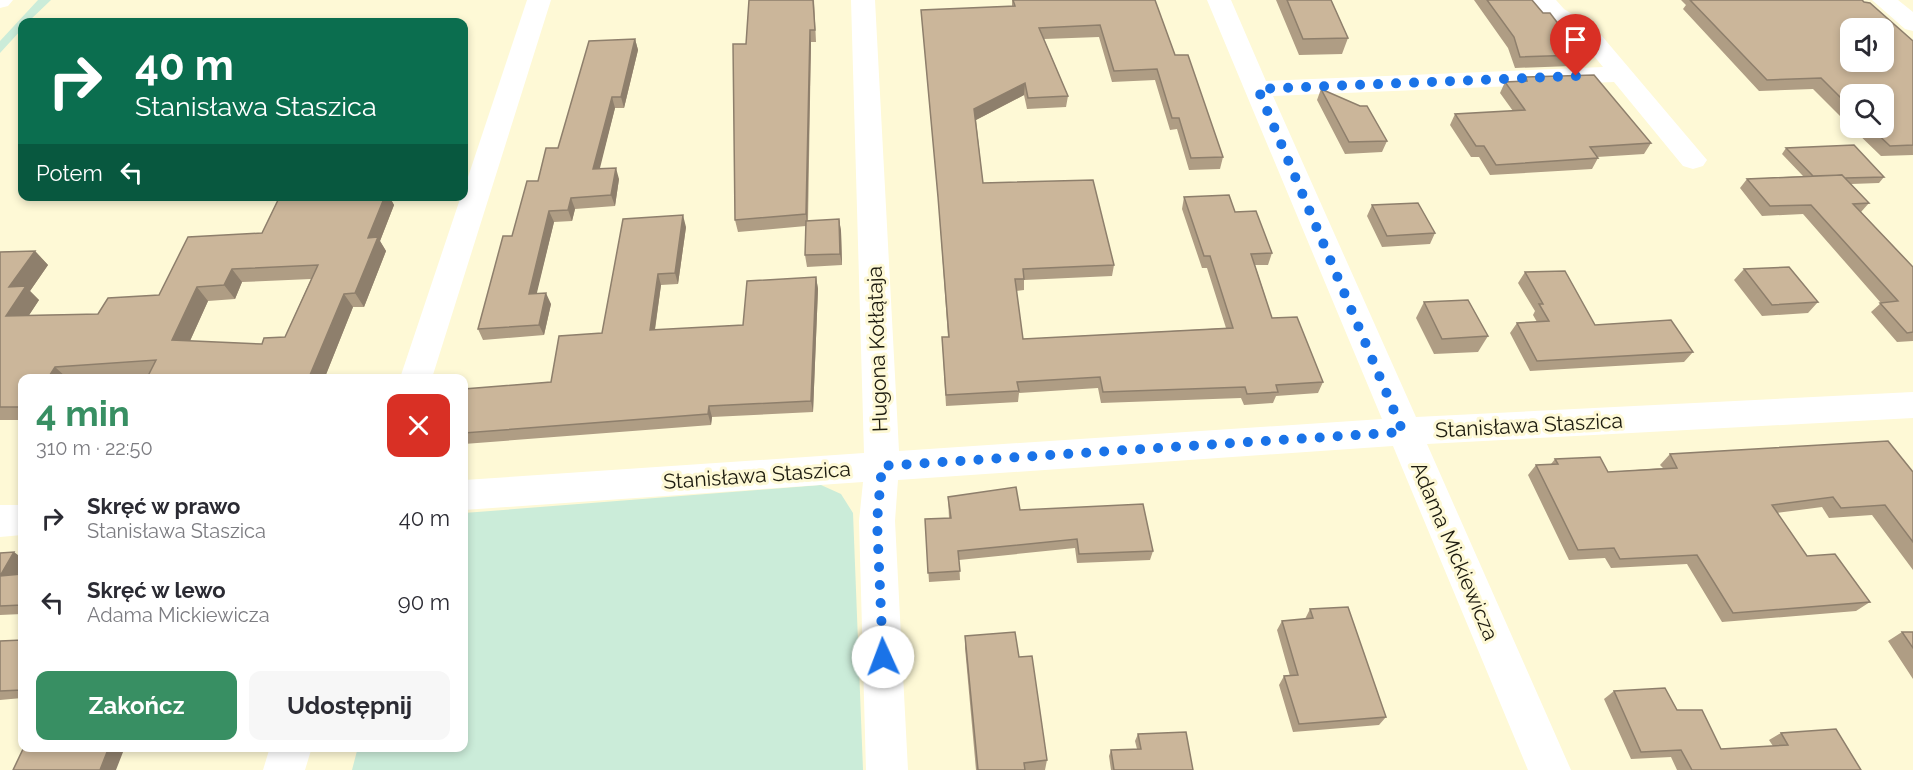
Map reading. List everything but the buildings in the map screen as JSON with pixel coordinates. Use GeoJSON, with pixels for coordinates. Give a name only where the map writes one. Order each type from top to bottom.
{"type":"FeatureCollection","features":[{"type":"Feature","properties":{"kind":"street"},"geometry":{"type":"LineString","coordinates":[[417,374],[539,0]]}},
{"type":"Feature","properties":{"kind":"street","name":"Hugona Kołłątaja"},"geometry":{"type":"LineString","coordinates":[[863,0],[882,466],[877,521],[887,770]]}},
{"type":"Feature","properties":{"kind":"street","name":"Adama Mickiewicza"},"geometry":{"type":"LineString","coordinates":[[1219,0],[1550,770]]}},
{"type":"Feature","properties":{"kind":"street"},"geometry":{"type":"LineString","coordinates":[[1884,0],[1913,24]]}},
{"type":"Feature","properties":{"kind":"street"},"geometry":{"type":"LineString","coordinates":[[1550,7],[1588,34],[1694,160]]}},
{"type":"Feature","properties":{"kind":"street"},"geometry":{"type":"LineString","coordinates":[[1258,89],[1621,74]]}},
{"type":"Feature","properties":{"kind":"street","name":"Stanisława Staszica"},"geometry":{"type":"LineString","coordinates":[[468,495],[1403,432],[1908,412]]}},
{"type":"Feature","properties":{"kind":"street"},"geometry":{"type":"LineString","coordinates":[[0,521],[18,520]]}},
{"type":"Feature","properties":{"kind":"street"},"geometry":{"type":"LineString","coordinates":[[284,770],[289,752]]}},
{"type":"Feature","properties":{"kind":"green space"},"geometry":{"type":"Polygon","coordinates":[[[38,0],[51,0],[32,18],[21,18],[38,0]]]}},
{"type":"Feature","properties":{"kind":"green space"},"geometry":{"type":"Polygon","coordinates":[[[18,22],[18,33],[0,53],[0,41],[18,22]]]}},
{"type":"Feature","properties":{"kind":"green space"},"geometry":{"type":"Polygon","coordinates":[[[821,485],[841,494],[853,513],[863,770],[352,770],[357,752],[468,752],[468,513],[821,485]]]}},
{"type":"Feature","properties":{"kind":"route"},"geometry":{"type":"LineString","coordinates":[[883,657],[877,521],[882,466],[1403,432],[1258,89],[1576,76]]}}]}
